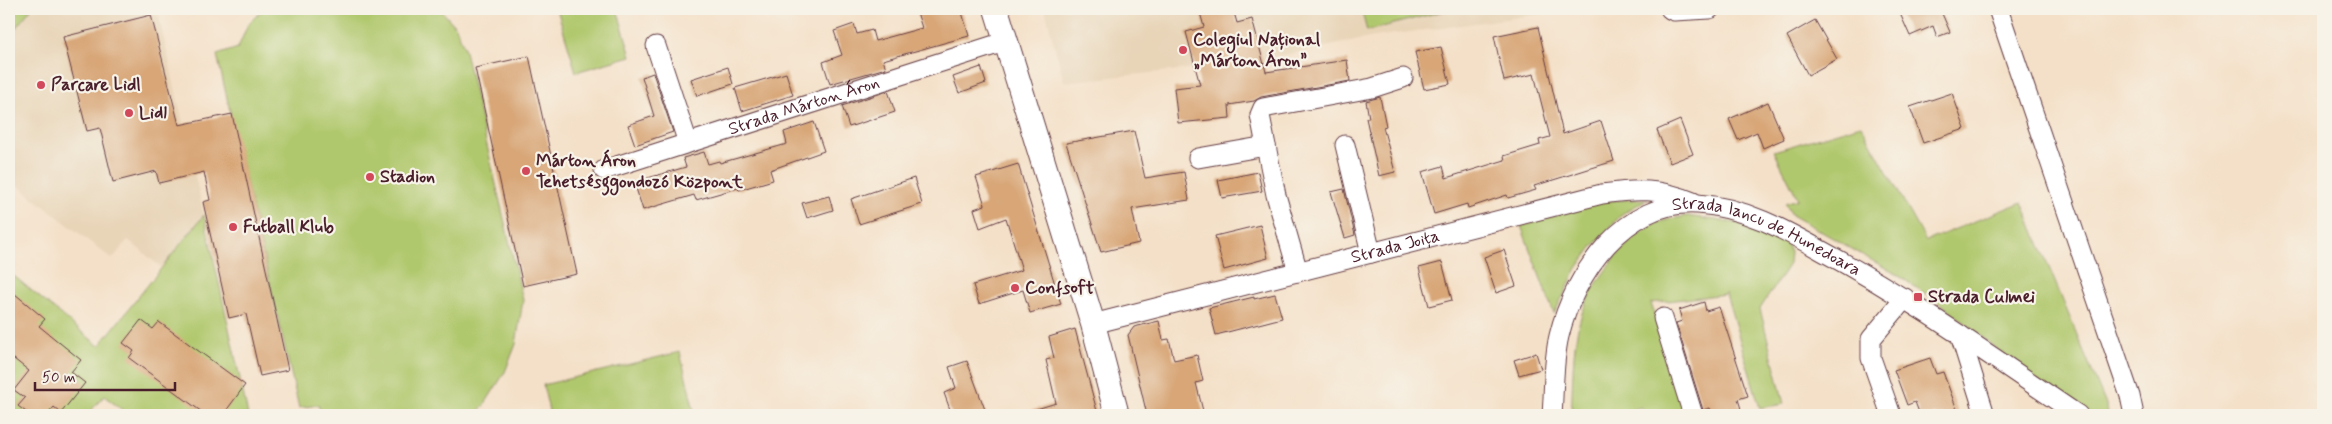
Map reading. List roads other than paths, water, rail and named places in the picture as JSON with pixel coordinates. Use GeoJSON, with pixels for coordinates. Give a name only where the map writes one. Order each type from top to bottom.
{"type":"FeatureCollection","features":[{"type":"Feature","properties":{"kind":"main road"},"geometry":{"type":"LineString","coordinates":[[996,9],[1004,42],[1093,324],[1117,415]]}},
{"type":"Feature","properties":{"kind":"street"},"geometry":{"type":"LineString","coordinates":[[1670,9],[1674,11],[1710,9]]}},
{"type":"Feature","properties":{"kind":"street"},"geometry":{"type":"LineString","coordinates":[[1998,9],[2130,396],[2134,415]]}},
{"type":"Feature","properties":{"kind":"street","name":"Strada Márton Áron"},"geometry":{"type":"LineString","coordinates":[[604,170],[1004,42]]}},
{"type":"Feature","properties":{"kind":"street"},"geometry":{"type":"LineString","coordinates":[[656,46],[688,143]]}},
{"type":"Feature","properties":{"kind":"street"},"geometry":{"type":"LineString","coordinates":[[1298,272],[1276,195],[1260,115],[1263,108],[1372,88],[1403,78]]}},
{"type":"Feature","properties":{"kind":"street"},"geometry":{"type":"LineString","coordinates":[[1345,145],[1371,253]]}},
{"type":"Feature","properties":{"kind":"street"},"geometry":{"type":"LineString","coordinates":[[1198,158],[1266,146]]}},
{"type":"Feature","properties":{"kind":"street","name":"Strada Joița"},"geometry":{"type":"LineString","coordinates":[[1093,324],[1602,194],[1636,189],[1666,192],[1699,204]]}},
{"type":"Feature","properties":{"kind":"street","name":"Strada Iancu de Hunedoara"},"geometry":{"type":"LineString","coordinates":[[1552,415],[1559,337],[1568,308],[1582,278],[1598,255],[1618,234],[1642,217],[1669,207],[1699,204],[1743,212],[1774,225],[1905,298],[2078,415]]}},
{"type":"Feature","properties":{"kind":"street"},"geometry":{"type":"LineString","coordinates":[[1891,415],[1871,358],[1871,339],[1905,298]]}},
{"type":"Feature","properties":{"kind":"street"},"geometry":{"type":"LineString","coordinates":[[1662,318],[1693,415]]}},
{"type":"Feature","properties":{"kind":"street"},"geometry":{"type":"LineString","coordinates":[[1960,335],[1985,415]]}},
{"type":"Feature","properties":{"kind":"place","name":"Colegiul Național „Márton Áron”"},"geometry":{"type":"Point","coordinates":[1183,50]}},
{"type":"Feature","properties":{"kind":"place","name":"Parcare Lidl"},"geometry":{"type":"Point","coordinates":[41,85]}},
{"type":"Feature","properties":{"kind":"place","name":"Lidl"},"geometry":{"type":"Point","coordinates":[129,113]}},
{"type":"Feature","properties":{"kind":"place","name":"Márton Áron Tehetsésggondozó Központ"},"geometry":{"type":"Point","coordinates":[526,171]}},
{"type":"Feature","properties":{"kind":"place","name":"Stadion"},"geometry":{"type":"Point","coordinates":[370,177]}},
{"type":"Feature","properties":{"kind":"place","name":"Futball Klub"},"geometry":{"type":"Point","coordinates":[233,227]}},
{"type":"Feature","properties":{"kind":"place","name":"Confsoft"},"geometry":{"type":"Point","coordinates":[1015,288]}},
{"type":"Feature","properties":{"kind":"place","name":"Strada Culmei"},"geometry":{"type":"Point","coordinates":[1918,297]}}]}
